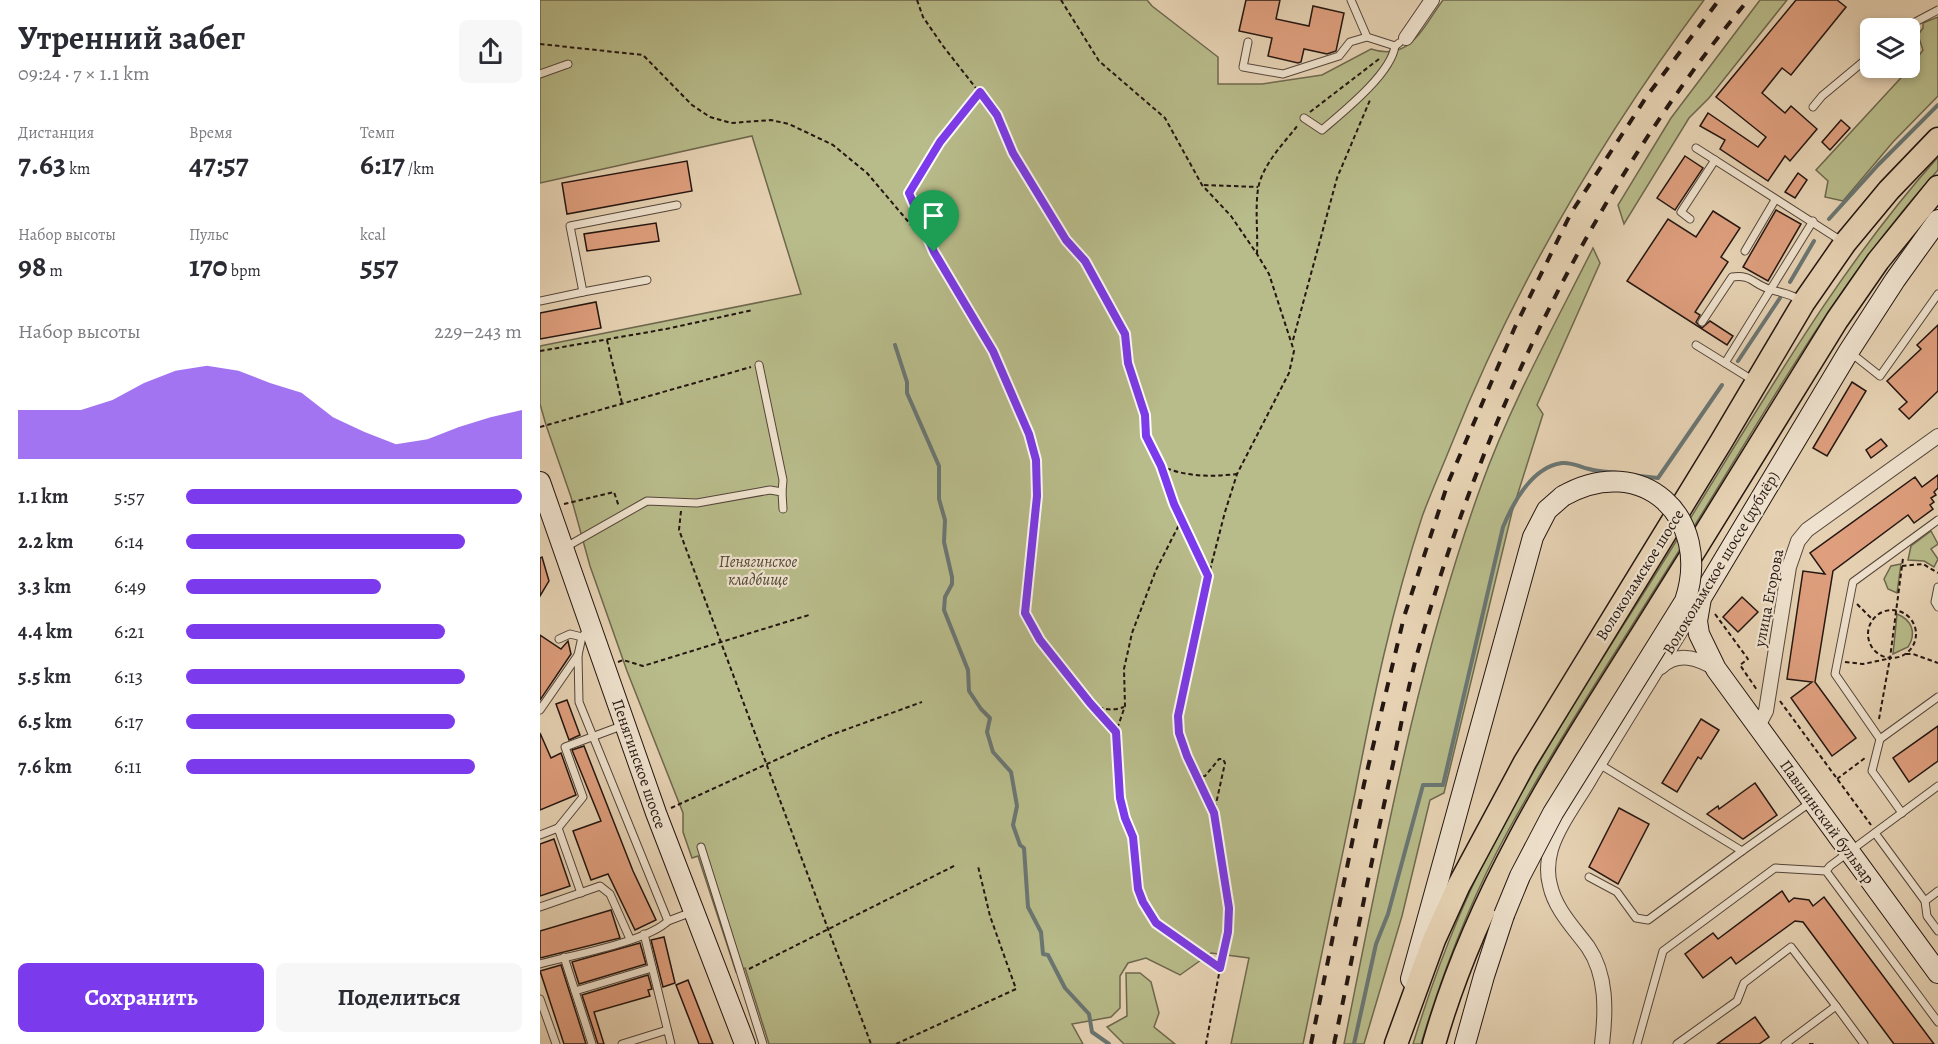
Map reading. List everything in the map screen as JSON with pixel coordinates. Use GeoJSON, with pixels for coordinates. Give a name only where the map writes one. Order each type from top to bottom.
{"type":"FeatureCollection","features":[{"type":"Feature","properties":{"kind":"main road","name":"Волоколамское шоссе"},"geometry":{"type":"LineString","coordinates":[[1397,1038],[1434,940],[1481,842],[1525,762],[1804,302],[1845,243],[1889,190],[1938,138]]}},
{"type":"Feature","properties":{"kind":"main road","name":"Волоколамское шоссе"},"geometry":{"type":"LineString","coordinates":[[1434,1044],[1445,1005],[1465,951],[1491,891],[1572,747],[1837,320],[1878,261],[1938,187]]}},
{"type":"Feature","properties":{"kind":"main road","name":"Волоколамское шоссе (дублёр)"},"geometry":{"type":"LineString","coordinates":[[1701,597],[1849,351],[1935,231]]}},
{"type":"Feature","properties":{"kind":"main road","name":"Пенягинское шоссе"},"geometry":{"type":"LineString","coordinates":[[540,482],[563,547],[586,631],[625,724],[693,911],[746,1044]]}},
{"type":"Feature","properties":{"kind":"main road"},"geometry":{"type":"LineString","coordinates":[[1397,1038],[1420,942],[1533,537],[1546,510],[1563,496],[1580,487],[1608,482],[1631,484],[1653,492],[1671,507],[1684,526],[1691,547],[1693,571],[1685,601],[1553,813],[1520,876],[1504,915],[1484,976],[1465,1044]]}},
{"type":"Feature","properties":{"kind":"main road"},"geometry":{"type":"LineString","coordinates":[[1648,625],[1734,543]]}},
{"type":"Feature","properties":{"kind":"main road","name":"Павшинский бульвар"},"geometry":{"type":"LineString","coordinates":[[1701,597],[1697,621],[1699,634],[1716,669],[1938,973]]}},
{"type":"Feature","properties":{"kind":"street"},"geometry":{"type":"LineString","coordinates":[[1400,42],[1432,0]]}},
{"type":"Feature","properties":{"kind":"street","name":"улица Егорова"},"geometry":{"type":"LineString","coordinates":[[1758,726],[1766,711],[1789,567],[1798,541],[1807,530],[1938,436]]}},
{"type":"Feature","properties":{"kind":"street","name":"Волоколамское шоссе (дублёр)"},"geometry":{"type":"LineString","coordinates":[[1602,1044],[1604,1004],[1601,976],[1590,950],[1566,918],[1550,886],[1548,871],[1551,850],[1557,834],[1701,597]]}},
{"type":"Feature","properties":{"kind":"street"},"geometry":{"type":"LineString","coordinates":[[1657,670],[1666,662],[1683,657],[1703,661],[1716,669]]}},
{"type":"Feature","properties":{"kind":"lane"},"geometry":{"type":"LineString","coordinates":[[1351,0],[1367,37]]}},
{"type":"Feature","properties":{"kind":"lane"},"geometry":{"type":"LineString","coordinates":[[1920,20],[1938,10]]}},
{"type":"Feature","properties":{"kind":"lane"},"geometry":{"type":"LineString","coordinates":[[1248,42],[1243,67],[1283,74],[1339,56],[1350,42],[1367,37],[1400,42],[1379,74],[1349,106],[1322,130],[1304,118]]}},
{"type":"Feature","properties":{"kind":"lane"},"geometry":{"type":"LineString","coordinates":[[540,74],[568,64]]}},
{"type":"Feature","properties":{"kind":"lane"},"geometry":{"type":"LineString","coordinates":[[1812,107],[1860,64]]}},
{"type":"Feature","properties":{"kind":"lane"},"geometry":{"type":"LineString","coordinates":[[1696,148],[1845,243]]}},
{"type":"Feature","properties":{"kind":"lane"},"geometry":{"type":"LineString","coordinates":[[1690,219],[1681,212],[1715,160]]}},
{"type":"Feature","properties":{"kind":"lane"},"geometry":{"type":"LineString","coordinates":[[1745,251],[1775,200]]}},
{"type":"Feature","properties":{"kind":"lane"},"geometry":{"type":"LineString","coordinates":[[583,292],[570,226],[677,205]]}},
{"type":"Feature","properties":{"kind":"lane"},"geometry":{"type":"LineString","coordinates":[[1725,363],[1813,222]]}},
{"type":"Feature","properties":{"kind":"lane"},"geometry":{"type":"LineString","coordinates":[[1702,322],[1732,277],[1744,275],[1770,290],[1780,290],[1804,302]]}},
{"type":"Feature","properties":{"kind":"lane"},"geometry":{"type":"LineString","coordinates":[[540,301],[647,280]]}},
{"type":"Feature","properties":{"kind":"lane"},"geometry":{"type":"LineString","coordinates":[[1849,351],[1880,376],[1938,294]]}},
{"type":"Feature","properties":{"kind":"lane"},"geometry":{"type":"LineString","coordinates":[[1696,345],[1756,382]]}},
{"type":"Feature","properties":{"kind":"lane"},"geometry":{"type":"LineString","coordinates":[[759,365],[783,480],[783,508]]}},
{"type":"Feature","properties":{"kind":"lane"},"geometry":{"type":"LineString","coordinates":[[563,547],[647,501],[697,503],[770,490],[782,492]]}},
{"type":"Feature","properties":{"kind":"lane"},"geometry":{"type":"LineString","coordinates":[[1902,813],[1872,771],[1878,736],[1835,674],[1853,582],[1938,520]]}},
{"type":"Feature","properties":{"kind":"lane"},"geometry":{"type":"LineString","coordinates":[[1938,587],[1935,602],[1938,607]]}},
{"type":"Feature","properties":{"kind":"lane"},"geometry":{"type":"LineString","coordinates":[[540,710],[578,655],[586,631],[559,639]]}},
{"type":"Feature","properties":{"kind":"lane"},"geometry":{"type":"LineString","coordinates":[[578,655],[579,702],[668,921]]}},
{"type":"Feature","properties":{"kind":"lane"},"geometry":{"type":"LineString","coordinates":[[1878,736],[1938,698]]}},
{"type":"Feature","properties":{"kind":"lane"},"geometry":{"type":"LineString","coordinates":[[540,835],[558,828],[583,797],[565,747],[625,724]]}},
{"type":"Feature","properties":{"kind":"lane"},"geometry":{"type":"LineString","coordinates":[[1599,764],[1742,851]]}},
{"type":"Feature","properties":{"kind":"lane"},"geometry":{"type":"LineString","coordinates":[[1637,1044],[1663,951],[1775,868],[1826,871],[1938,786]]}},
{"type":"Feature","properties":{"kind":"lane"},"geometry":{"type":"LineString","coordinates":[[1589,877],[1617,892],[1636,918],[1648,920],[1811,801]]}},
{"type":"Feature","properties":{"kind":"lane"},"geometry":{"type":"LineString","coordinates":[[558,828],[581,893]]}},
{"type":"Feature","properties":{"kind":"lane"},"geometry":{"type":"LineString","coordinates":[[1875,832],[1925,901],[1927,916],[1938,931]]}},
{"type":"Feature","properties":{"kind":"lane"},"geometry":{"type":"LineString","coordinates":[[701,847],[763,1044]]}},
{"type":"Feature","properties":{"kind":"lane"},"geometry":{"type":"LineString","coordinates":[[1826,871],[1938,1022]]}},
{"type":"Feature","properties":{"kind":"lane"},"geometry":{"type":"LineString","coordinates":[[540,908],[600,886],[610,894],[630,939]]}},
{"type":"Feature","properties":{"kind":"lane"},"geometry":{"type":"LineString","coordinates":[[1925,901],[1938,891]]}},
{"type":"Feature","properties":{"kind":"lane"},"geometry":{"type":"LineString","coordinates":[[540,964],[630,939],[661,928],[668,921],[693,911]]}},
{"type":"Feature","properties":{"kind":"lane"},"geometry":{"type":"LineString","coordinates":[[644,934],[671,1044]]}},
{"type":"Feature","properties":{"kind":"lane"},"geometry":{"type":"LineString","coordinates":[[1677,1044],[1737,1000],[1744,983],[1791,947],[1864,1044]]}},
{"type":"Feature","properties":{"kind":"lane"},"geometry":{"type":"LineString","coordinates":[[564,957],[592,1044]]}},
{"type":"Feature","properties":{"kind":"lane"},"geometry":{"type":"LineString","coordinates":[[575,991],[652,968]]}},
{"type":"Feature","properties":{"kind":"lane"},"geometry":{"type":"LineString","coordinates":[[540,999],[556,1044]]}},
{"type":"Feature","properties":{"kind":"lane"},"geometry":{"type":"LineString","coordinates":[[1785,1044],[1836,1006]]}},
{"type":"Feature","properties":{"kind":"lane"},"geometry":{"type":"LineString","coordinates":[[622,1044],[667,1030]]}},
{"type":"Feature","properties":{"kind":"path"},"geometry":{"type":"LineString","coordinates":[[917,0],[923,17],[943,46],[997,115],[1013,153],[1066,240],[1085,261],[1125,334],[1128,363],[1145,415],[1146,436],[1208,576]]}},
{"type":"Feature","properties":{"kind":"path"},"geometry":{"type":"LineString","coordinates":[[1060,0],[1099,61],[1165,118],[1203,185],[1231,216],[1257,254],[1269,274],[1292,343],[1294,359],[1289,373],[1237,474],[1195,627],[1178,716],[1179,733],[1195,777],[1214,813],[1229,908],[1228,932],[1206,1044]]}},
{"type":"Feature","properties":{"kind":"path"},"geometry":{"type":"LineString","coordinates":[[1257,254],[1258,187],[1280,147],[1304,118],[1400,42]]}},
{"type":"Feature","properties":{"kind":"path"},"geometry":{"type":"LineString","coordinates":[[540,44],[643,55],[692,105],[710,117],[731,123],[771,120],[780,122],[833,145],[867,173],[934,252]]}},
{"type":"Feature","properties":{"kind":"path"},"geometry":{"type":"LineString","coordinates":[[1292,343],[1337,178],[1379,74]]}},
{"type":"Feature","properties":{"kind":"path"},"geometry":{"type":"LineString","coordinates":[[980,92],[940,142],[909,193],[934,252],[993,351],[1029,434],[1036,460],[1037,496],[1025,613],[1040,640],[1116,732]]}},
{"type":"Feature","properties":{"kind":"path"},"geometry":{"type":"LineString","coordinates":[[1203,185],[1258,187]]}},
{"type":"Feature","properties":{"kind":"path"},"geometry":{"type":"LineString","coordinates":[[540,351],[607,340],[753,310]]}},
{"type":"Feature","properties":{"kind":"path"},"geometry":{"type":"LineString","coordinates":[[607,340],[622,403]]}},
{"type":"Feature","properties":{"kind":"path"},"geometry":{"type":"LineString","coordinates":[[540,427],[759,365]]}},
{"type":"Feature","properties":{"kind":"path"},"geometry":{"type":"LineString","coordinates":[[1161,466],[1174,472],[1206,477],[1237,474]]}},
{"type":"Feature","properties":{"kind":"path"},"geometry":{"type":"LineString","coordinates":[[569,502],[614,492],[623,515]]}},
{"type":"Feature","properties":{"kind":"path"},"geometry":{"type":"LineString","coordinates":[[681,502],[679,530],[871,1044]]}},
{"type":"Feature","properties":{"kind":"path"},"geometry":{"type":"LineString","coordinates":[[1182,519],[1155,570],[1132,633],[1124,669],[1125,706],[1116,732],[1120,798],[1133,837],[1138,889],[1143,902],[1156,923],[1220,968]]}},
{"type":"Feature","properties":{"kind":"path"},"geometry":{"type":"LineString","coordinates":[[1878,736],[1905,544]]}},
{"type":"Feature","properties":{"kind":"path"},"geometry":{"type":"LineString","coordinates":[[1902,566],[1923,564],[1938,573]]}},
{"type":"Feature","properties":{"kind":"path"},"geometry":{"type":"LineString","coordinates":[[1850,599],[1863,608],[1872,620]]}},
{"type":"Feature","properties":{"kind":"path"},"geometry":{"type":"LineString","coordinates":[[1890,658],[1883,656],[1872,647],[1868,633],[1872,620],[1882,612],[1895,610],[1908,616],[1915,629],[1914,643],[1904,654]]}},
{"type":"Feature","properties":{"kind":"path"},"geometry":{"type":"LineString","coordinates":[[1714,613],[1748,659],[1740,665],[1762,696]]}},
{"type":"Feature","properties":{"kind":"path"},"geometry":{"type":"LineString","coordinates":[[613,664],[623,660],[643,666],[809,615]]}},
{"type":"Feature","properties":{"kind":"path"},"geometry":{"type":"LineString","coordinates":[[1837,660],[1863,664],[1913,654],[1938,663]]}},
{"type":"Feature","properties":{"kind":"path"},"geometry":{"type":"LineString","coordinates":[[1775,694],[1875,832]]}},
{"type":"Feature","properties":{"kind":"path"},"geometry":{"type":"LineString","coordinates":[[668,809],[828,736],[922,702]]}},
{"type":"Feature","properties":{"kind":"path"},"geometry":{"type":"LineString","coordinates":[[1090,703],[1101,709],[1116,710],[1125,706]]}},
{"type":"Feature","properties":{"kind":"path"},"geometry":{"type":"LineString","coordinates":[[1837,779],[1877,749]]}},
{"type":"Feature","properties":{"kind":"path"},"geometry":{"type":"LineString","coordinates":[[1195,777],[1205,776],[1219,759],[1223,759],[1225,763],[1214,813]]}},
{"type":"Feature","properties":{"kind":"path"},"geometry":{"type":"LineString","coordinates":[[742,973],[956,865]]}},
{"type":"Feature","properties":{"kind":"path"},"geometry":{"type":"LineString","coordinates":[[896,1044],[1016,989],[990,916],[978,866]]}},
{"type":"Feature","properties":{"kind":"path"},"geometry":{"type":"LineString","coordinates":[[1809,1044],[1815,1044]]}},
{"type":"Feature","properties":{"kind":"green space","name":"Пенягинское кладбище"},"geometry":{"type":"Polygon","coordinates":[[[540,0],[1147,0],[1218,57],[1218,84],[1262,84],[1322,75],[1371,49],[1384,52],[1396,51],[1414,40],[1443,0],[1704,0],[1630,105],[1563,214],[1504,326],[1425,508],[1401,585],[1384,654],[1303,1044],[1231,1044],[1249,958],[1211,953],[1180,975],[1146,958],[1128,963],[1120,976],[1120,1008],[1111,1017],[1072,1024],[1083,1044],[769,1044],[745,968],[736,972],[698,856],[692,858],[683,832],[683,813],[627,671],[590,566],[571,497],[540,404],[540,346],[801,294],[752,136],[540,183],[540,0]]]}},
{"type":"Feature","properties":{"kind":"green space"},"geometry":{"type":"Polygon","coordinates":[[[1760,0],[1787,0],[1709,98],[1689,118],[1624,224],[1618,205],[1671,118],[1760,0]]]}},
{"type":"Feature","properties":{"kind":"green space"},"geometry":{"type":"Polygon","coordinates":[[[1938,17],[1938,96],[1893,142],[1843,201],[1825,197],[1828,181],[1816,170],[1901,78],[1920,78],[1920,54],[1923,50],[1920,32],[1923,23],[1938,17]]]}},
{"type":"Feature","properties":{"kind":"green space"},"geometry":{"type":"Polygon","coordinates":[[[1938,157],[1938,170],[1868,255],[1776,392],[1551,755],[1482,882],[1448,962],[1421,1044],[1413,1044],[1431,988],[1463,906],[1488,854],[1544,754],[1801,340],[1866,246],[1938,157]]]}},
{"type":"Feature","properties":{"kind":"green space"},"geometry":{"type":"Polygon","coordinates":[[[1593,248],[1600,263],[1537,405],[1543,414],[1512,512],[1444,793],[1430,800],[1402,916],[1364,1044],[1344,1044],[1402,762],[1458,554],[1481,486],[1506,425],[1593,248]]]}},
{"type":"Feature","properties":{"kind":"green space"},"geometry":{"type":"Polygon","coordinates":[[[1931,531],[1938,544],[1931,549],[1938,559],[1934,567],[1924,561],[1908,560],[1911,546],[1931,531]]]}},
{"type":"Feature","properties":{"kind":"green space"},"geometry":{"type":"Polygon","coordinates":[[[1901,564],[1897,593],[1888,589],[1884,579],[1891,566],[1901,564]]]}},
{"type":"Feature","properties":{"kind":"green space"},"geometry":{"type":"Polygon","coordinates":[[[1897,614],[1909,623],[1912,628],[1912,637],[1908,647],[1893,654],[1897,614]]]}},
{"type":"Feature","properties":{"kind":"green space"},"geometry":{"type":"Polygon","coordinates":[[[1126,973],[1140,973],[1151,982],[1159,1013],[1154,1027],[1175,1044],[1124,1044],[1107,1027],[1127,1016],[1126,973]]]}},
{"type":"Feature","properties":{"kind":"building"},"geometry":{"type":"Polygon","coordinates":[[[1246,0],[1280,0],[1276,19],[1309,26],[1313,6],[1344,13],[1336,51],[1327,54],[1304,49],[1301,62],[1298,63],[1268,56],[1272,38],[1239,31],[1246,0]]]}},
{"type":"Feature","properties":{"kind":"building"},"geometry":{"type":"Polygon","coordinates":[[[1796,0],[1837,0],[1846,7],[1791,75],[1782,68],[1762,93],[1785,113],[1791,106],[1817,129],[1790,161],[1785,156],[1768,181],[1720,149],[1725,140],[1700,126],[1708,113],[1758,147],[1766,137],[1716,97],[1796,0]]]}},
{"type":"Feature","properties":{"kind":"building"},"geometry":{"type":"Polygon","coordinates":[[[1841,120],[1850,128],[1830,150],[1822,142],[1841,120]]]}},
{"type":"Feature","properties":{"kind":"building"},"geometry":{"type":"Polygon","coordinates":[[[1685,156],[1703,168],[1675,210],[1657,198],[1685,156]]]}},
{"type":"Feature","properties":{"kind":"building"},"geometry":{"type":"Polygon","coordinates":[[[687,161],[692,191],[567,214],[562,183],[687,161]]]}},
{"type":"Feature","properties":{"kind":"building"},"geometry":{"type":"Polygon","coordinates":[[[1798,173],[1807,180],[1795,198],[1785,192],[1798,173]]]}},
{"type":"Feature","properties":{"kind":"building"},"geometry":{"type":"Polygon","coordinates":[[[1776,210],[1801,224],[1768,281],[1743,267],[1776,210]]]}},
{"type":"Feature","properties":{"kind":"building"},"geometry":{"type":"Polygon","coordinates":[[[1713,211],[1740,228],[1721,257],[1728,262],[1695,312],[1700,315],[1696,322],[1702,328],[1710,321],[1733,336],[1727,345],[1627,281],[1668,219],[1696,237],[1713,211]]]}},
{"type":"Feature","properties":{"kind":"building"},"geometry":{"type":"Polygon","coordinates":[[[656,223],[659,241],[587,251],[584,234],[656,223]]]}},
{"type":"Feature","properties":{"kind":"building"},"geometry":{"type":"Polygon","coordinates":[[[596,302],[601,328],[540,339],[540,313],[596,302]]]}},
{"type":"Feature","properties":{"kind":"building"},"geometry":{"type":"Polygon","coordinates":[[[1938,325],[1938,391],[1909,419],[1899,409],[1907,402],[1887,381],[1921,349],[1917,345],[1938,325]]]}},
{"type":"Feature","properties":{"kind":"building"},"geometry":{"type":"Polygon","coordinates":[[[1852,382],[1866,391],[1827,456],[1813,448],[1852,382]]]}},
{"type":"Feature","properties":{"kind":"building"},"geometry":{"type":"Polygon","coordinates":[[[1881,439],[1887,446],[1871,458],[1866,450],[1881,439]]]}},
{"type":"Feature","properties":{"kind":"building"},"geometry":{"type":"Polygon","coordinates":[[[1938,475],[1938,488],[1934,492],[1936,495],[1931,498],[1934,502],[1930,505],[1933,509],[1914,523],[1908,515],[1833,571],[1815,682],[1856,738],[1832,756],[1791,698],[1812,682],[1787,679],[1803,571],[1825,574],[1810,553],[1915,477],[1922,487],[1938,475]]]}},
{"type":"Feature","properties":{"kind":"building"},"geometry":{"type":"Polygon","coordinates":[[[542,557],[549,581],[540,596],[540,558],[542,557]]]}},
{"type":"Feature","properties":{"kind":"building"},"geometry":{"type":"Polygon","coordinates":[[[1742,597],[1758,612],[1738,632],[1723,617],[1742,597]]]}},
{"type":"Feature","properties":{"kind":"building"},"geometry":{"type":"Polygon","coordinates":[[[540,635],[561,649],[568,641],[571,654],[540,700],[540,635]]]}},
{"type":"Feature","properties":{"kind":"building"},"geometry":{"type":"Polygon","coordinates":[[[567,700],[580,735],[569,740],[556,704],[567,700]]]}},
{"type":"Feature","properties":{"kind":"building"},"geometry":{"type":"Polygon","coordinates":[[[1701,719],[1719,730],[1701,759],[1698,757],[1677,792],[1662,783],[1701,719]]]}},
{"type":"Feature","properties":{"kind":"building"},"geometry":{"type":"Polygon","coordinates":[[[1938,726],[1938,761],[1909,782],[1893,758],[1938,726]]]}},
{"type":"Feature","properties":{"kind":"building"},"geometry":{"type":"Polygon","coordinates":[[[540,733],[551,758],[561,753],[576,795],[540,810],[540,733]]]}},
{"type":"Feature","properties":{"kind":"building"},"geometry":{"type":"Polygon","coordinates":[[[584,746],[633,871],[656,920],[635,930],[608,874],[591,880],[573,831],[601,821],[572,750],[584,746]]]}},
{"type":"Feature","properties":{"kind":"building"},"geometry":{"type":"Polygon","coordinates":[[[1755,783],[1777,815],[1743,839],[1707,814],[1718,806],[1719,809],[1755,783]]]}},
{"type":"Feature","properties":{"kind":"building"},"geometry":{"type":"Polygon","coordinates":[[[1619,808],[1649,824],[1618,884],[1589,867],[1619,808]]]}},
{"type":"Feature","properties":{"kind":"building"},"geometry":{"type":"Polygon","coordinates":[[[554,839],[570,886],[540,896],[540,844],[554,839]]]}},
{"type":"Feature","properties":{"kind":"building"},"geometry":{"type":"Polygon","coordinates":[[[1782,891],[1789,902],[1794,898],[1809,900],[1813,906],[1824,897],[1934,1044],[1894,1044],[1803,922],[1795,921],[1736,964],[1731,957],[1703,978],[1685,954],[1713,933],[1718,939],[1782,891]]]}},
{"type":"Feature","properties":{"kind":"building"},"geometry":{"type":"Polygon","coordinates":[[[611,910],[620,938],[540,958],[540,931],[611,910]]]}},
{"type":"Feature","properties":{"kind":"building"},"geometry":{"type":"Polygon","coordinates":[[[664,937],[675,983],[663,987],[651,940],[664,937]]]}},
{"type":"Feature","properties":{"kind":"building"},"geometry":{"type":"Polygon","coordinates":[[[640,943],[646,964],[579,984],[572,962],[640,943]]]}},
{"type":"Feature","properties":{"kind":"building"},"geometry":{"type":"Polygon","coordinates":[[[561,965],[586,1044],[564,1044],[540,971],[561,965]]]}},
{"type":"Feature","properties":{"kind":"building"},"geometry":{"type":"Polygon","coordinates":[[[648,975],[652,989],[648,990],[650,996],[594,1012],[604,1044],[598,1044],[582,995],[648,975]]]}},
{"type":"Feature","properties":{"kind":"building"},"geometry":{"type":"Polygon","coordinates":[[[688,980],[713,1044],[699,1044],[676,985],[688,980]]]}},
{"type":"Feature","properties":{"kind":"building"},"geometry":{"type":"Polygon","coordinates":[[[1755,1017],[1769,1037],[1759,1044],[1717,1044],[1755,1017]]]}},
{"type":"Feature","properties":{"kind":"waterway"},"geometry":{"type":"LineString","coordinates":[[1829,219],[1878,165],[1938,105]]}},
{"type":"Feature","properties":{"kind":"waterway"},"geometry":{"type":"LineString","coordinates":[[1790,282],[1814,241]]}},
{"type":"Feature","properties":{"kind":"waterway"},"geometry":{"type":"LineString","coordinates":[[1738,361],[1780,298]]}},
{"type":"Feature","properties":{"kind":"waterway"},"geometry":{"type":"LineString","coordinates":[[895,345],[907,382],[907,393],[939,466],[939,499],[945,520],[944,542],[952,577],[952,584],[945,597],[944,610],[968,670],[969,691],[990,718],[987,732],[993,752],[1011,772],[1017,806],[1013,825],[1020,845],[1024,848],[1028,907],[1041,932],[1043,954],[1048,955],[1065,988],[1089,1014],[1092,1032],[1109,1044]]}},
{"type":"Feature","properties":{"kind":"waterway"},"geometry":{"type":"LineString","coordinates":[[1631,475],[1658,478],[1722,385]]}},
{"type":"Feature","properties":{"kind":"waterway"},"geometry":{"type":"LineString","coordinates":[[1354,1044],[1376,944],[1388,914],[1423,785],[1443,785],[1507,518],[1525,487],[1551,466],[1569,463],[1596,471],[1618,473]]}},
{"type":"Feature","properties":{"kind":"railway"},"geometry":{"type":"LineString","coordinates":[[1311,1044],[1364,784],[1404,617],[1448,483],[1515,327],[1571,213],[1647,96],[1719,0]]}},
{"type":"Feature","properties":{"kind":"railway"},"geometry":{"type":"LineString","coordinates":[[1334,1044],[1416,658],[1442,570],[1473,482],[1508,396],[1591,229],[1639,150],[1691,73],[1748,0]]}},
{"type":"Feature","properties":{"kind":"route"},"geometry":{"type":"LineString","coordinates":[[980,92],[997,115],[1013,153],[1038,190],[1066,240],[1085,261],[1125,334],[1128,363],[1145,415],[1146,436],[1161,466],[1174,504],[1208,576],[1179,702],[1178,716],[1179,733],[1187,756],[1199,786],[1214,813],[1229,908],[1228,932],[1220,968],[1156,923],[1143,902],[1138,889],[1133,837],[1120,798],[1116,732],[1040,640],[1025,613],[1037,496],[1036,460],[1029,434],[993,351],[934,252],[909,193],[940,142],[980,92]]}}]}
